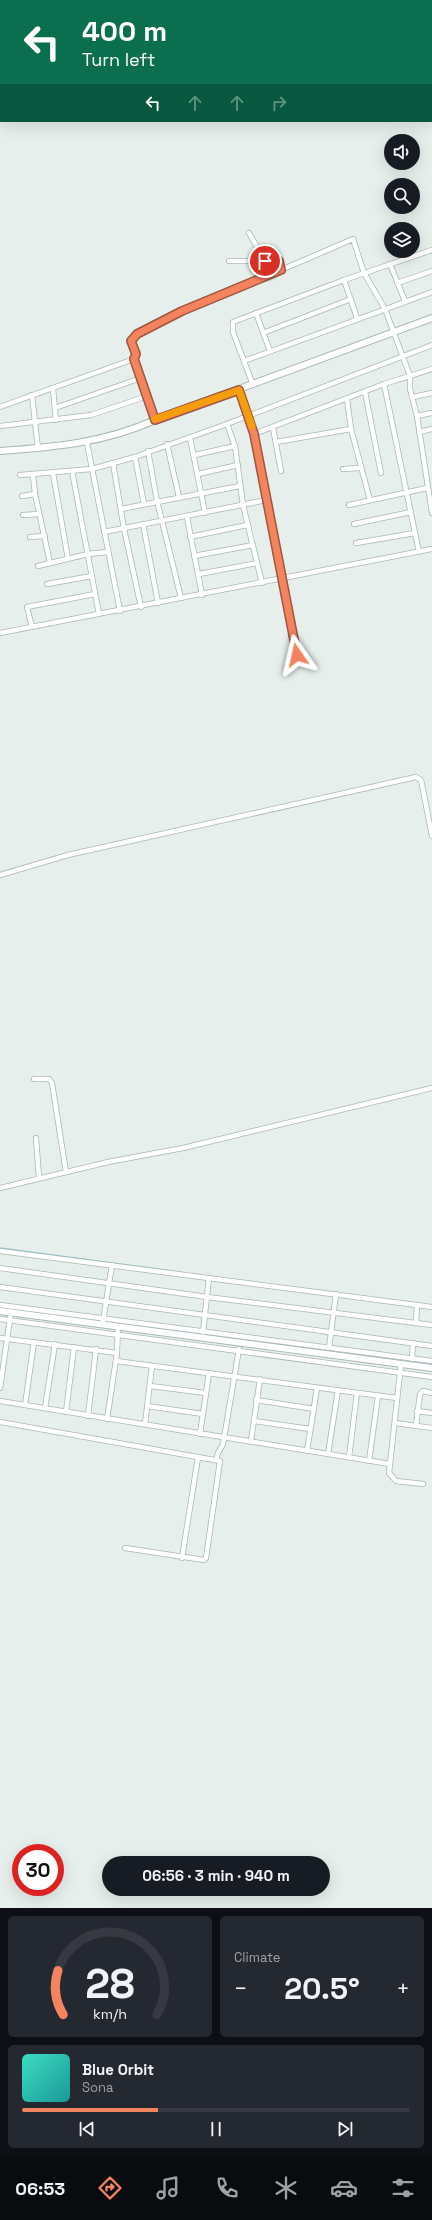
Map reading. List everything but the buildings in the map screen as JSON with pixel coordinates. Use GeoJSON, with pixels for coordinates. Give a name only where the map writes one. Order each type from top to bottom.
{"type":"FeatureCollection","features":[{"type":"Feature","properties":{"kind":"street"},"geometry":{"type":"LineString","coordinates":[[249,233],[265,261]]}},
{"type":"Feature","properties":{"kind":"street"},"geometry":{"type":"LineString","coordinates":[[0,407],[134,359],[137,356],[131,341],[137,334],[182,311],[354,239],[364,273],[385,309],[410,376],[410,388],[417,416],[432,513]]}},
{"type":"Feature","properties":{"kind":"street"},"geometry":{"type":"LineString","coordinates":[[253,385],[233,332],[233,322],[344,280],[432,250]]}},
{"type":"Feature","properties":{"kind":"street"},"geometry":{"type":"LineString","coordinates":[[230,261],[279,261],[281,270]]}},
{"type":"Feature","properties":{"kind":"street"},"geometry":{"type":"LineString","coordinates":[[390,264],[405,301]]}},
{"type":"Feature","properties":{"kind":"street"},"geometry":{"type":"LineString","coordinates":[[397,283],[432,271]]}},
{"type":"Feature","properties":{"kind":"street"},"geometry":{"type":"LineString","coordinates":[[344,280],[357,318]]}},
{"type":"Feature","properties":{"kind":"street"},"geometry":{"type":"LineString","coordinates":[[244,361],[357,318],[432,292]]}},
{"type":"Feature","properties":{"kind":"street"},"geometry":{"type":"LineString","coordinates":[[263,333],[351,299]]}},
{"type":"Feature","properties":{"kind":"street"},"geometry":{"type":"LineString","coordinates":[[256,313],[270,351]]}},
{"type":"Feature","properties":{"kind":"street"},"geometry":{"type":"LineString","coordinates":[[0,451],[87,443],[132,430],[155,420],[432,318]]}},
{"type":"Feature","properties":{"kind":"street"},"geometry":{"type":"LineString","coordinates":[[20,475],[33,476],[92,469],[135,457],[168,444],[190,438],[402,355],[432,345]]}},
{"type":"Feature","properties":{"kind":"street"},"geometry":{"type":"LineString","coordinates":[[134,359],[155,420]]}},
{"type":"Feature","properties":{"kind":"street"},"geometry":{"type":"LineString","coordinates":[[254,434],[273,428],[384,384],[432,369]]}},
{"type":"Feature","properties":{"kind":"street"},"geometry":{"type":"LineString","coordinates":[[55,408],[141,378]]}},
{"type":"Feature","properties":{"kind":"street"},"geometry":{"type":"LineString","coordinates":[[384,384],[405,493],[411,512],[419,552]]}},
{"type":"Feature","properties":{"kind":"street"},"geometry":{"type":"LineString","coordinates":[[53,389],[56,420]]}},
{"type":"Feature","properties":{"kind":"street"},"geometry":{"type":"LineString","coordinates":[[239,390],[254,434],[297,655]]}},
{"type":"Feature","properties":{"kind":"street"},"geometry":{"type":"LineString","coordinates":[[365,392],[381,473]]}},
{"type":"Feature","properties":{"kind":"street"},"geometry":{"type":"LineString","coordinates":[[413,397],[432,393]]}},
{"type":"Feature","properties":{"kind":"street"},"geometry":{"type":"LineString","coordinates":[[32,395],[38,448]]}},
{"type":"Feature","properties":{"kind":"street"},"geometry":{"type":"LineString","coordinates":[[0,421],[0,426],[91,415],[147,396]]}},
{"type":"Feature","properties":{"kind":"street"},"geometry":{"type":"LineString","coordinates":[[346,399],[360,468],[370,500]]}},
{"type":"Feature","properties":{"kind":"street"},"geometry":{"type":"LineString","coordinates":[[417,416],[432,413]]}},
{"type":"Feature","properties":{"kind":"street"},"geometry":{"type":"LineString","coordinates":[[227,424],[235,446],[243,505],[262,583]]}},
{"type":"Feature","properties":{"kind":"street"},"geometry":{"type":"LineString","coordinates":[[273,428],[281,471]]}},
{"type":"Feature","properties":{"kind":"street"},"geometry":{"type":"LineString","coordinates":[[276,442],[351,429]]}},
{"type":"Feature","properties":{"kind":"street"},"geometry":{"type":"LineString","coordinates":[[419,432],[432,429]]}},
{"type":"Feature","properties":{"kind":"street"},"geometry":{"type":"LineString","coordinates":[[190,438],[195,455],[205,513]]}},
{"type":"Feature","properties":{"kind":"street"},"geometry":{"type":"LineString","coordinates":[[87,443],[120,611]]}},
{"type":"Feature","properties":{"kind":"street"},"geometry":{"type":"LineString","coordinates":[[168,444],[179,497]]}},
{"type":"Feature","properties":{"kind":"street"},"geometry":{"type":"LineString","coordinates":[[195,455],[235,446]]}},
{"type":"Feature","properties":{"kind":"street"},"geometry":{"type":"LineString","coordinates":[[148,451],[157,501],[181,598]]}},
{"type":"Feature","properties":{"kind":"street"},"geometry":{"type":"LineString","coordinates":[[135,457],[144,504]]}},
{"type":"Feature","properties":{"kind":"street"},"geometry":{"type":"LineString","coordinates":[[113,463],[124,529],[141,607]]}},
{"type":"Feature","properties":{"kind":"street"},"geometry":{"type":"LineString","coordinates":[[198,474],[238,465]]}},
{"type":"Feature","properties":{"kind":"street"},"geometry":{"type":"LineString","coordinates":[[343,469],[360,468]]}},
{"type":"Feature","properties":{"kind":"street"},"geometry":{"type":"LineString","coordinates":[[72,471],[99,614]]}},
{"type":"Feature","properties":{"kind":"street"},"geometry":{"type":"LineString","coordinates":[[53,473],[68,559]]}},
{"type":"Feature","properties":{"kind":"street"},"geometry":{"type":"LineString","coordinates":[[33,476],[35,494],[50,563]]}},
{"type":"Feature","properties":{"kind":"street"},"geometry":{"type":"LineString","coordinates":[[121,509],[240,486]]}},
{"type":"Feature","properties":{"kind":"street"},"geometry":{"type":"LineString","coordinates":[[349,504],[427,488]]}},
{"type":"Feature","properties":{"kind":"street"},"geometry":{"type":"LineString","coordinates":[[22,496],[35,494]]}},
{"type":"Feature","properties":{"kind":"street"},"geometry":{"type":"LineString","coordinates":[[104,532],[162,520],[187,517],[267,500]]}},
{"type":"Feature","properties":{"kind":"street"},"geometry":{"type":"LineString","coordinates":[[354,524],[411,512]]}},
{"type":"Feature","properties":{"kind":"street"},"geometry":{"type":"LineString","coordinates":[[23,515],[39,514]]}},
{"type":"Feature","properties":{"kind":"street"},"geometry":{"type":"LineString","coordinates":[[187,517],[202,595]]}},
{"type":"Feature","properties":{"kind":"street"},"geometry":{"type":"LineString","coordinates":[[143,524],[158,603]]}},
{"type":"Feature","properties":{"kind":"street"},"geometry":{"type":"LineString","coordinates":[[190,537],[247,525]]}},
{"type":"Feature","properties":{"kind":"street"},"geometry":{"type":"LineString","coordinates":[[356,543],[415,532]]}},
{"type":"Feature","properties":{"kind":"street"},"geometry":{"type":"LineString","coordinates":[[30,536],[45,536]]}},
{"type":"Feature","properties":{"kind":"street"},"geometry":{"type":"LineString","coordinates":[[194,556],[252,545]]}},
{"type":"Feature","properties":{"kind":"street"},"geometry":{"type":"LineString","coordinates":[[0,633],[141,607],[432,549]]}},
{"type":"Feature","properties":{"kind":"street"},"geometry":{"type":"LineString","coordinates":[[38,566],[88,554],[108,552]]}},
{"type":"Feature","properties":{"kind":"street"},"geometry":{"type":"LineString","coordinates":[[199,574],[257,563]]}},
{"type":"Feature","properties":{"kind":"street"},"geometry":{"type":"LineString","coordinates":[[47,584],[92,576]]}},
{"type":"Feature","properties":{"kind":"street"},"geometry":{"type":"LineString","coordinates":[[32,627],[27,607],[95,594]]}},
{"type":"Feature","properties":{"kind":"street"},"geometry":{"type":"LineString","coordinates":[[0,875],[68,855],[416,776],[421,780],[432,836]]}},
{"type":"Feature","properties":{"kind":"street"},"geometry":{"type":"LineString","coordinates":[[34,1079],[49,1079],[52,1083],[66,1172]]}},
{"type":"Feature","properties":{"kind":"street"},"geometry":{"type":"LineString","coordinates":[[0,1188],[66,1172],[182,1148],[432,1088]]}},
{"type":"Feature","properties":{"kind":"street"},"geometry":{"type":"LineString","coordinates":[[36,1138],[40,1178]]}},
{"type":"Feature","properties":{"kind":"street"},"geometry":{"type":"LineString","coordinates":[[0,1251],[432,1307]]}},
{"type":"Feature","properties":{"kind":"street"},"geometry":{"type":"LineString","coordinates":[[103,1321],[112,1265]]}},
{"type":"Feature","properties":{"kind":"street"},"geometry":{"type":"LineString","coordinates":[[0,1268],[335,1314],[432,1325]]}},
{"type":"Feature","properties":{"kind":"street"},"geometry":{"type":"LineString","coordinates":[[202,1332],[209,1278]]}},
{"type":"Feature","properties":{"kind":"street"},"geometry":{"type":"LineString","coordinates":[[0,1287],[333,1331],[432,1346]]}},
{"type":"Feature","properties":{"kind":"street"},"geometry":{"type":"LineString","coordinates":[[329,1348],[333,1331],[336,1294]]}},
{"type":"Feature","properties":{"kind":"street"},"geometry":{"type":"LineString","coordinates":[[0,1305],[103,1321],[118,1326],[432,1368]]}},
{"type":"Feature","properties":{"kind":"street"},"geometry":{"type":"LineString","coordinates":[[416,1322],[417,1306]]}},
{"type":"Feature","properties":{"kind":"street"},"geometry":{"type":"LineString","coordinates":[[0,1311],[202,1332],[432,1361]]}},
{"type":"Feature","properties":{"kind":"street"},"geometry":{"type":"LineString","coordinates":[[0,1388],[11,1312]]}},
{"type":"Feature","properties":{"kind":"street"},"geometry":{"type":"LineString","coordinates":[[0,1319],[432,1377]]}},
{"type":"Feature","properties":{"kind":"street"},"geometry":{"type":"LineString","coordinates":[[107,1419],[117,1353],[118,1326]]}},
{"type":"Feature","properties":{"kind":"street"},"geometry":{"type":"LineString","coordinates":[[0,1338],[96,1349],[117,1353]]}},
{"type":"Feature","properties":{"kind":"street"},"geometry":{"type":"LineString","coordinates":[[216,1460],[225,1437],[239,1341]]}},
{"type":"Feature","properties":{"kind":"street"},"geometry":{"type":"LineString","coordinates":[[25,1405],[34,1342]]}},
{"type":"Feature","properties":{"kind":"street"},"geometry":{"type":"LineString","coordinates":[[412,1359],[413,1343]]}},
{"type":"Feature","properties":{"kind":"street"},"geometry":{"type":"LineString","coordinates":[[45,1408],[55,1344]]}},
{"type":"Feature","properties":{"kind":"street"},"geometry":{"type":"LineString","coordinates":[[66,1412],[74,1347]]}},
{"type":"Feature","properties":{"kind":"street"},"geometry":{"type":"LineString","coordinates":[[88,1416],[96,1349]]}},
{"type":"Feature","properties":{"kind":"street"},"geometry":{"type":"LineString","coordinates":[[116,1361],[397,1398]]}},
{"type":"Feature","properties":{"kind":"street"},"geometry":{"type":"LineString","coordinates":[[401,1364],[396,1424],[389,1473],[394,1480],[423,1484]]}},
{"type":"Feature","properties":{"kind":"street"},"geometry":{"type":"LineString","coordinates":[[144,1424],[152,1366]]}},
{"type":"Feature","properties":{"kind":"street"},"geometry":{"type":"LineString","coordinates":[[200,1434],[209,1373]]}},
{"type":"Feature","properties":{"kind":"street"},"geometry":{"type":"LineString","coordinates":[[251,1441],[260,1379]]}},
{"type":"Feature","properties":{"kind":"street"},"geometry":{"type":"LineString","coordinates":[[150,1386],[206,1393]]}},
{"type":"Feature","properties":{"kind":"street"},"geometry":{"type":"LineString","coordinates":[[307,1451],[317,1388]]}},
{"type":"Feature","properties":{"kind":"street"},"geometry":{"type":"LineString","coordinates":[[328,1454],[338,1390]]}},
{"type":"Feature","properties":{"kind":"street"},"geometry":{"type":"LineString","coordinates":[[416,1426],[421,1392],[432,1393]]}},
{"type":"Feature","properties":{"kind":"street"},"geometry":{"type":"LineString","coordinates":[[349,1457],[357,1393]]}},
{"type":"Feature","properties":{"kind":"street"},"geometry":{"type":"LineString","coordinates":[[369,1461],[378,1396]]}},
{"type":"Feature","properties":{"kind":"street"},"geometry":{"type":"LineString","coordinates":[[256,1400],[314,1409]]}},
{"type":"Feature","properties":{"kind":"street"},"geometry":{"type":"LineString","coordinates":[[0,1401],[390,1464]]}},
{"type":"Feature","properties":{"kind":"street"},"geometry":{"type":"LineString","coordinates":[[147,1406],[203,1414]]}},
{"type":"Feature","properties":{"kind":"street"},"geometry":{"type":"LineString","coordinates":[[417,1411],[432,1412]]}},
{"type":"Feature","properties":{"kind":"street"},"geometry":{"type":"LineString","coordinates":[[254,1421],[310,1429]]}},
{"type":"Feature","properties":{"kind":"street"},"geometry":{"type":"LineString","coordinates":[[0,1422],[216,1460],[221,1464],[206,1558],[204,1560],[182,1558],[125,1548]]}},
{"type":"Feature","properties":{"kind":"street"},"geometry":{"type":"LineString","coordinates":[[396,1424],[432,1428]]}},
{"type":"Feature","properties":{"kind":"street"},"geometry":{"type":"LineString","coordinates":[[182,1558],[198,1457]]}},
{"type":"Feature","properties":{"kind":"waterway"},"geometry":{"type":"LineString","coordinates":[[0,1248],[172,1271]]}},
{"type":"Feature","properties":{"kind":"slow traffic"},"geometry":{"type":"LineString","coordinates":[[155,419],[239,390],[252,426]]}},
{"type":"Feature","properties":{"kind":"route"},"geometry":{"type":"LineString","coordinates":[[265,261],[279,261],[281,270],[182,311],[137,334],[132,338],[131,345],[137,356],[134,359],[155,420],[239,390],[254,434],[297,655]]}}]}
